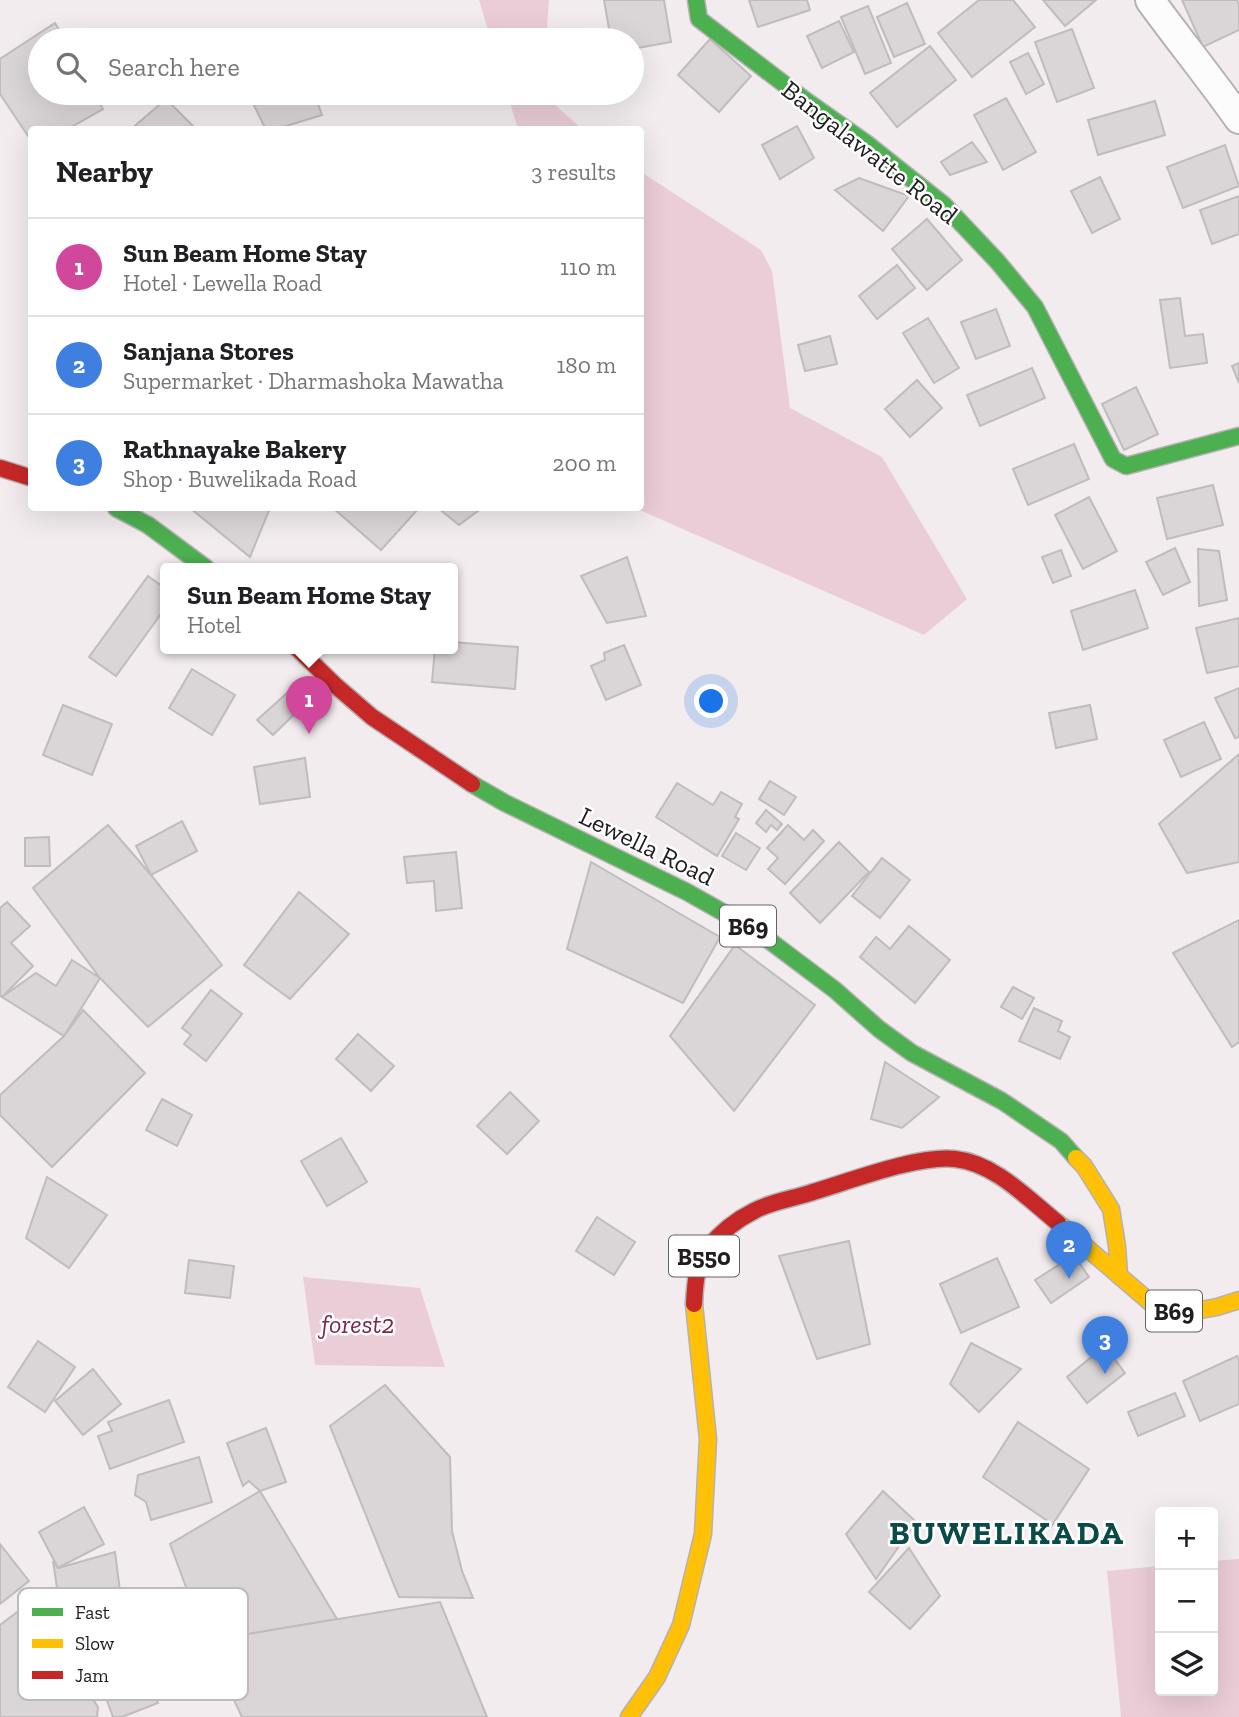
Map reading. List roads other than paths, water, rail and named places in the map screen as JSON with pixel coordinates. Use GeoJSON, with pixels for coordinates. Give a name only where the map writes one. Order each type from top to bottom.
{"type":"FeatureCollection","features":[{"type":"Feature","properties":{"kind":"main road","name":"Bangalawatte Road"},"geometry":{"type":"LineString","coordinates":[[696,0],[699,19],[866,143],[944,205],[997,261],[1035,307],[1113,459],[1126,466],[1239,436]]}},
{"type":"Feature","properties":{"kind":"main road"},"geometry":{"type":"LineString","coordinates":[[0,468],[28,477]]}},
{"type":"Feature","properties":{"kind":"main road"},"geometry":{"type":"LineString","coordinates":[[121,511],[148,526],[199,563]]}},
{"type":"Feature","properties":{"kind":"main road","name":"Lewella Road"},"geometry":{"type":"LineString","coordinates":[[303,654],[372,717],[467,781],[505,803],[730,915],[758,932],[835,990],[879,1029],[912,1053],[1002,1101],[1061,1141],[1084,1166],[1111,1209],[1119,1275]]}},
{"type":"Feature","properties":{"kind":"main road","name":"B550"},"geometry":{"type":"LineString","coordinates":[[629,1717],[657,1677],[681,1625],[703,1534],[708,1439],[693,1310],[696,1273],[706,1250],[727,1228],[755,1210],[897,1167],[935,1159],[956,1159],[975,1164],[1001,1177],[1119,1275]]}},
{"type":"Feature","properties":{"kind":"main road","name":"B69"},"geometry":{"type":"LineString","coordinates":[[1119,1275],[1151,1303],[1162,1309],[1191,1311],[1239,1300]]}},
{"type":"Feature","properties":{"kind":"street"},"geometry":{"type":"LineString","coordinates":[[1150,0],[1239,119]]}},
{"type":"Feature","properties":{"kind":"place","name":"Sun Beam Home Stay"},"geometry":{"type":"Point","coordinates":[309,734]}},
{"type":"Feature","properties":{"kind":"place","name":"Sanjana Stores"},"geometry":{"type":"Point","coordinates":[1069,1279]}},
{"type":"Feature","properties":{"kind":"place","name":"Rathnayake Bakery"},"geometry":{"type":"Point","coordinates":[1105,1374]}},
{"type":"Feature","properties":{"kind":"district","name":"BUWELIKADA"},"geometry":{"type":"Point","coordinates":[1007,1532]}},
{"type":"Feature","properties":{"kind":"park label","name":"forest2"},"geometry":{"type":"Point","coordinates":[358,1324]}}]}
